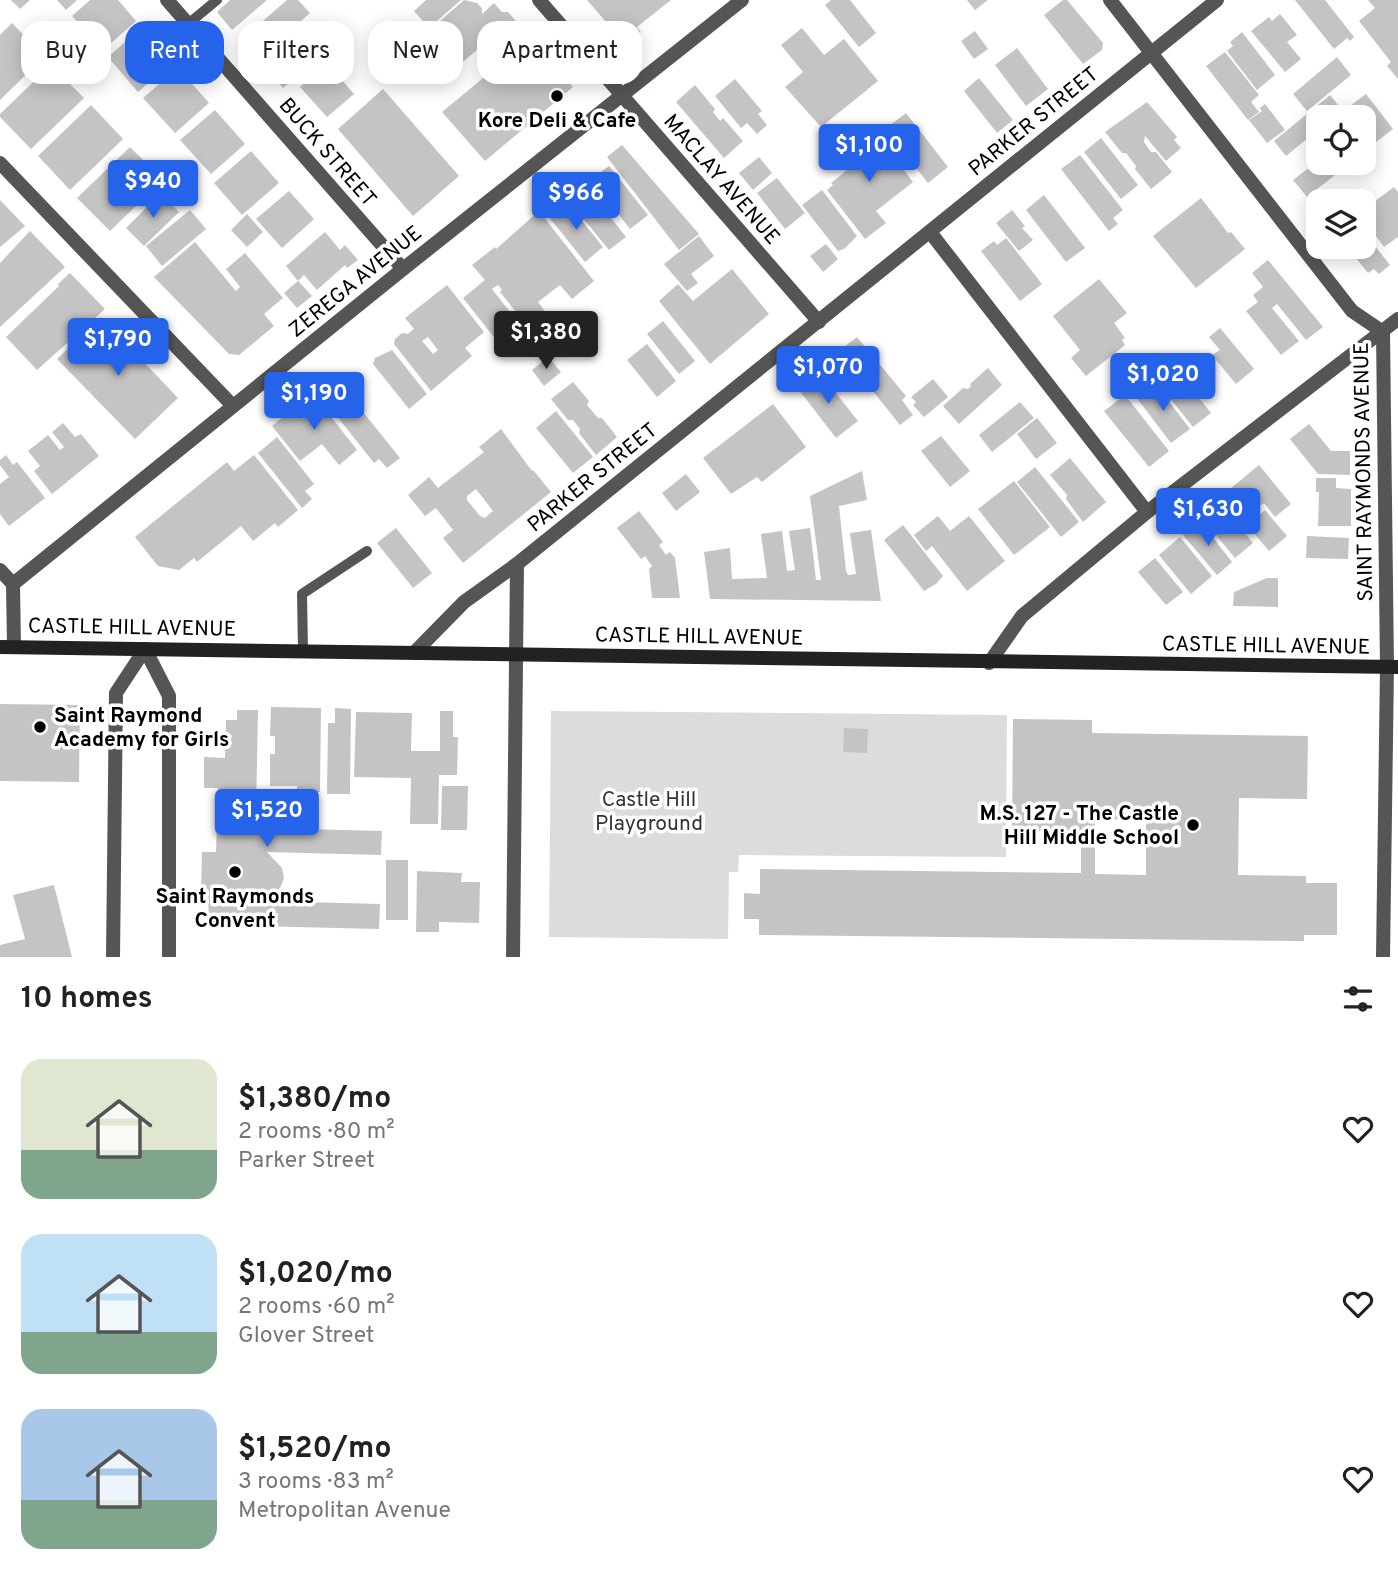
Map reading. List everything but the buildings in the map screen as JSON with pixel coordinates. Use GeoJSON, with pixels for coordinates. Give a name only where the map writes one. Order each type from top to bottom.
{"type":"FeatureCollection","features":[{"type":"Feature","properties":{"kind":"main road","name":"CASTLE HILL AVENUE"},"geometry":{"type":"LineString","coordinates":[[7,647],[1393,667]]}},
{"type":"Feature","properties":{"kind":"street","name":"BUCK STREET"},"geometry":{"type":"LineString","coordinates":[[167,0],[185,21]]}},
{"type":"Feature","properties":{"kind":"street","name":"MACLAY AVENUE"},"geometry":{"type":"LineString","coordinates":[[539,0],[819,322]]}},
{"type":"Feature","properties":{"kind":"street","name":"ZEREGA AVENUE"},"geometry":{"type":"LineString","coordinates":[[13,584],[742,0]]}},
{"type":"Feature","properties":{"kind":"street","name":"SAINT RAYMONDS AVENUE"},"geometry":{"type":"LineString","coordinates":[[1110,0],[1352,310],[1383,332],[1393,667],[1383,957]]}},
{"type":"Feature","properties":{"kind":"street","name":"PARKER STREET"},"geometry":{"type":"LineString","coordinates":[[414,653],[464,602],[517,564],[1217,0]]}},
{"type":"Feature","properties":{"kind":"street","name":"BUCK STREET"},"geometry":{"type":"LineString","coordinates":[[224,65],[403,269]]}},
{"type":"Feature","properties":{"kind":"street"},"geometry":{"type":"LineString","coordinates":[[0,163],[233,406]]}},
{"type":"Feature","properties":{"kind":"street"},"geometry":{"type":"LineString","coordinates":[[930,232],[1147,512]]}},
{"type":"Feature","properties":{"kind":"street"},"geometry":{"type":"LineString","coordinates":[[989,663],[1022,616],[1147,512],[1398,319]]}},
{"type":"Feature","properties":{"kind":"street"},"geometry":{"type":"LineString","coordinates":[[513,957],[517,564]]}},
{"type":"Feature","properties":{"kind":"street"},"geometry":{"type":"LineString","coordinates":[[0,570],[13,584],[7,647]]}},
{"type":"Feature","properties":{"kind":"street"},"geometry":{"type":"LineString","coordinates":[[113,957],[116,693],[145,649],[169,696],[169,957]]}},
{"type":"Feature","properties":{"kind":"lane"},"geometry":{"type":"LineString","coordinates":[[192,21],[217,0]]}},
{"type":"Feature","properties":{"kind":"lane"},"geometry":{"type":"LineString","coordinates":[[303,651],[302,594],[367,551]]}},
{"type":"Feature","properties":{"kind":"green space","name":"Castle Hill Playground"},"geometry":{"type":"Polygon","coordinates":[[[551,711],[1007,715],[1006,857],[739,855],[738,872],[729,872],[728,939],[549,937],[551,711]]]}},
{"type":"Feature","properties":{"kind":"place","name":"Kore Deli & Cafe"},"geometry":{"type":"Point","coordinates":[557,96]}},
{"type":"Feature","properties":{"kind":"place","name":"Saint Raymond Academy for Girls"},"geometry":{"type":"Point","coordinates":[40,727]}},
{"type":"Feature","properties":{"kind":"place","name":"M.S. 127 - The Castle Hill Middle School"},"geometry":{"type":"Point","coordinates":[1193,825]}},
{"type":"Feature","properties":{"kind":"place","name":"Saint Raymonds Convent"},"geometry":{"type":"Point","coordinates":[235,872]}}]}
